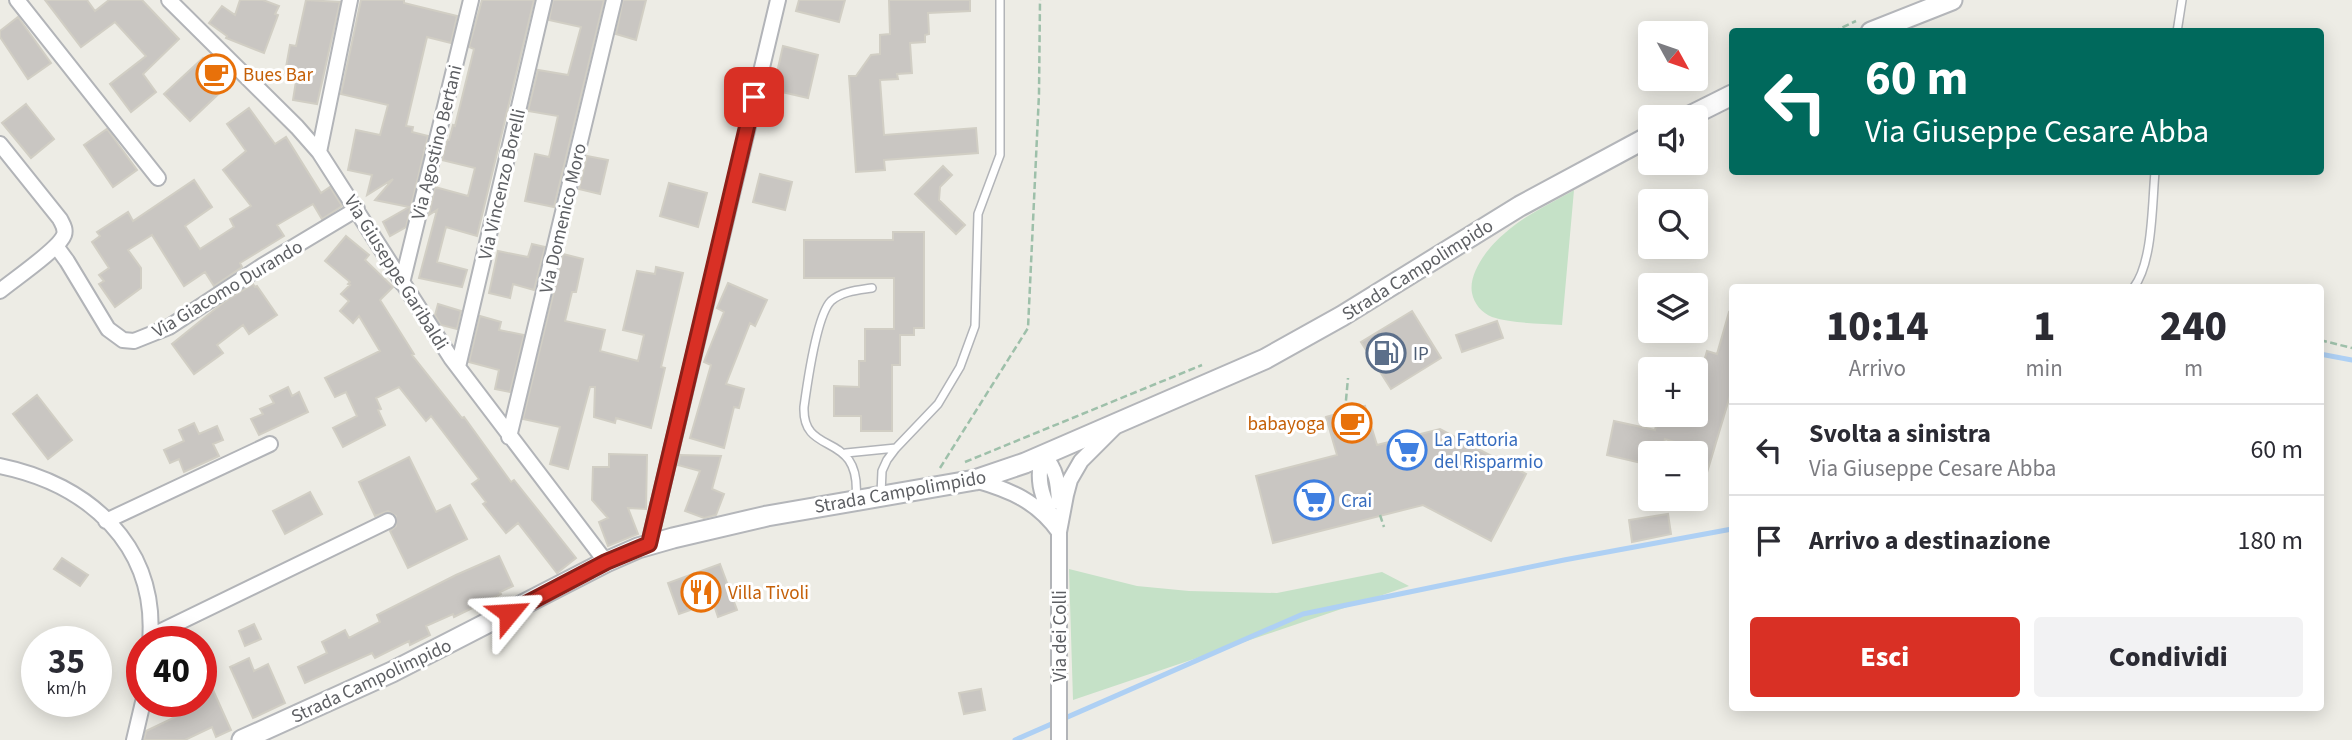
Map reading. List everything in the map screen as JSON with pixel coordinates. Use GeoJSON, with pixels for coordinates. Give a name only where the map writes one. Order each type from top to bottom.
{"type":"FeatureCollection","features":[{"type":"Feature","properties":{"kind":"street"},"geometry":{"type":"LineString","coordinates":[[17,0],[158,178]]}},
{"type":"Feature","properties":{"kind":"street","name":"Via Giuseppe Garibaldi"},"geometry":{"type":"LineString","coordinates":[[169,0],[319,152],[458,367],[606,562]]}},
{"type":"Feature","properties":{"kind":"street"},"geometry":{"type":"LineString","coordinates":[[319,152],[350,0]]}},
{"type":"Feature","properties":{"kind":"street","name":"Via Agostino Bertani"},"geometry":{"type":"LineString","coordinates":[[402,284],[471,0]]}},
{"type":"Feature","properties":{"kind":"street","name":"Via Vincenzo Borelli"},"geometry":{"type":"LineString","coordinates":[[458,367],[544,0]]}},
{"type":"Feature","properties":{"kind":"street","name":"Via Domenico Moro"},"geometry":{"type":"LineString","coordinates":[[509,437],[614,0]]}},
{"type":"Feature","properties":{"kind":"street"},"geometry":{"type":"LineString","coordinates":[[649,544],[778,0]]}},
{"type":"Feature","properties":{"kind":"street"},"geometry":{"type":"LineString","coordinates":[[1881,28],[1952,0]]}},
{"type":"Feature","properties":{"kind":"street"},"geometry":{"type":"LineString","coordinates":[[1708,107],[1729,96]]}},
{"type":"Feature","properties":{"kind":"street","name":"Strada Campolimpido"},"geometry":{"type":"LineString","coordinates":[[242,740],[393,672],[606,562],[649,544],[767,516],[975,480],[1008,470],[1120,423],[1280,351],[1342,316],[1520,205],[1638,142]]}},
{"type":"Feature","properties":{"kind":"street"},"geometry":{"type":"LineString","coordinates":[[0,144],[65,227],[64,236],[55,246],[0,291]]}},
{"type":"Feature","properties":{"kind":"street","name":"Via Giacomo Durando"},"geometry":{"type":"LineString","coordinates":[[55,246],[108,329],[123,340],[134,341],[169,327],[262,266],[357,209]]}},
{"type":"Feature","properties":{"kind":"street","name":"Via dei Colli"},"geometry":{"type":"LineString","coordinates":[[1059,736],[1059,532],[1066,495],[1073,474],[1086,454],[1120,423]]}},
{"type":"Feature","properties":{"kind":"street"},"geometry":{"type":"LineString","coordinates":[[106,521],[270,444]]}},
{"type":"Feature","properties":{"kind":"street","name":"Via dei Colli"},"geometry":{"type":"LineString","coordinates":[[1043,455],[1039,473],[1040,490],[1059,532]]}},
{"type":"Feature","properties":{"kind":"street"},"geometry":{"type":"LineString","coordinates":[[0,466],[49,481],[106,521],[132,550],[144,576],[149,600],[150,626]]}},
{"type":"Feature","properties":{"kind":"street"},"geometry":{"type":"LineString","coordinates":[[975,480],[1026,499],[1043,512],[1059,532]]}},
{"type":"Feature","properties":{"kind":"street"},"geometry":{"type":"LineString","coordinates":[[176,626],[388,521]]}},
{"type":"Feature","properties":{"kind":"street"},"geometry":{"type":"LineString","coordinates":[[134,740],[139,717]]}},
{"type":"Feature","properties":{"kind":"lane"},"geometry":{"type":"LineString","coordinates":[[881,495],[882,471],[896,448],[938,404],[960,367],[975,326],[978,214],[1000,155],[1000,0]]}},
{"type":"Feature","properties":{"kind":"lane"},"geometry":{"type":"LineString","coordinates":[[2178,28],[2182,0]]}},
{"type":"Feature","properties":{"kind":"lane"},"geometry":{"type":"LineString","coordinates":[[2136,284],[2141,278],[2148,245],[2155,175]]}},
{"type":"Feature","properties":{"kind":"lane"},"geometry":{"type":"LineString","coordinates":[[872,288],[840,295],[827,306],[820,323],[804,414],[807,427],[822,441],[846,453],[896,448]]}},
{"type":"Feature","properties":{"kind":"lane"},"geometry":{"type":"LineString","coordinates":[[846,453],[855,471],[856,500]]}},
{"type":"Feature","properties":{"kind":"path"},"geometry":{"type":"LineString","coordinates":[[949,469],[936,474],[1028,328],[1039,93],[1040,0]]}},
{"type":"Feature","properties":{"kind":"path"},"geometry":{"type":"LineString","coordinates":[[2324,341],[2352,348]]}},
{"type":"Feature","properties":{"kind":"path"},"geometry":{"type":"LineString","coordinates":[[962,463],[1206,363]]}},
{"type":"Feature","properties":{"kind":"path"},"geometry":{"type":"LineString","coordinates":[[1345,411],[1348,378]]}},
{"type":"Feature","properties":{"kind":"path"},"geometry":{"type":"LineString","coordinates":[[1380,515],[1384,527]]}},
{"type":"Feature","properties":{"kind":"green space"},"geometry":{"type":"Polygon","coordinates":[[[1574,190],[1562,325],[1509,321],[1485,313],[1475,301],[1472,285],[1473,276],[1487,252],[1520,221],[1574,190]]]}},
{"type":"Feature","properties":{"kind":"green space"},"geometry":{"type":"Polygon","coordinates":[[[1069,569],[1137,586],[1189,591],[1277,593],[1382,572],[1409,586],[1073,700],[1069,569]]]}},
{"type":"Feature","properties":{"kind":"building"},"geometry":{"type":"Polygon","coordinates":[[[45,0],[87,0],[95,11],[109,0],[142,0],[179,39],[143,74],[156,92],[131,112],[110,84],[146,56],[115,22],[81,47],[45,0]]]}},
{"type":"Feature","properties":{"kind":"building"},"geometry":{"type":"Polygon","coordinates":[[[240,0],[263,0],[279,6],[264,53],[226,38],[227,36],[209,23],[222,6],[235,15],[240,0]]]}},
{"type":"Feature","properties":{"kind":"building"},"geometry":{"type":"Polygon","coordinates":[[[306,0],[340,2],[317,104],[293,100],[297,75],[285,73],[290,45],[296,46],[306,0]]]}},
{"type":"Feature","properties":{"kind":"building"},"geometry":{"type":"Polygon","coordinates":[[[361,0],[404,0],[404,3],[457,16],[451,43],[427,37],[406,126],[413,127],[412,132],[428,136],[406,227],[390,236],[383,222],[409,207],[375,200],[393,179],[367,195],[372,175],[348,170],[356,130],[380,135],[388,105],[341,94],[361,0]]]}},
{"type":"Feature","properties":{"kind":"building"},"geometry":{"type":"Polygon","coordinates":[[[482,0],[534,0],[477,236],[446,227],[437,262],[467,270],[462,287],[419,278],[437,210],[429,215],[435,187],[468,196],[475,168],[442,160],[447,140],[453,125],[455,126],[474,49],[469,47],[482,0]]]}},
{"type":"Feature","properties":{"kind":"building"},"geometry":{"type":"Polygon","coordinates":[[[553,0],[604,0],[554,207],[525,201],[535,154],[549,157],[558,116],[528,111],[538,70],[568,75],[581,27],[549,20],[553,0]]]}},
{"type":"Feature","properties":{"kind":"building"},"geometry":{"type":"Polygon","coordinates":[[[623,0],[646,0],[636,40],[616,34],[623,0]]]}},
{"type":"Feature","properties":{"kind":"building"},"geometry":{"type":"Polygon","coordinates":[[[799,0],[845,0],[839,22],[796,11],[799,0]]]}},
{"type":"Feature","properties":{"kind":"building"},"geometry":{"type":"Polygon","coordinates":[[[889,0],[970,0],[970,11],[928,13],[929,34],[925,35],[925,42],[910,43],[912,73],[897,74],[898,79],[880,80],[884,135],[976,128],[978,153],[884,160],[885,170],[856,172],[849,76],[856,76],[871,55],[880,54],[880,35],[890,34],[889,0]]]}},
{"type":"Feature","properties":{"kind":"building"},"geometry":{"type":"Polygon","coordinates":[[[18,17],[51,63],[28,79],[0,37],[0,31],[18,17]]]}},
{"type":"Feature","properties":{"kind":"building"},"geometry":{"type":"Polygon","coordinates":[[[783,46],[818,55],[808,98],[773,90],[783,46]]]}},
{"type":"Feature","properties":{"kind":"building"},"geometry":{"type":"Polygon","coordinates":[[[203,58],[228,85],[190,121],[164,94],[203,58]]]}},
{"type":"Feature","properties":{"kind":"building"},"geometry":{"type":"Polygon","coordinates":[[[26,104],[54,139],[31,158],[2,123],[26,104]]]}},
{"type":"Feature","properties":{"kind":"building"},"geometry":{"type":"Polygon","coordinates":[[[249,108],[275,144],[286,137],[321,193],[330,187],[342,206],[322,219],[313,204],[277,225],[284,236],[240,263],[242,267],[214,286],[205,272],[184,286],[152,235],[128,250],[141,268],[141,288],[115,307],[99,284],[104,281],[99,275],[109,268],[92,242],[100,236],[97,232],[128,212],[133,221],[194,180],[212,207],[185,226],[200,249],[234,227],[230,219],[251,206],[223,170],[246,151],[227,124],[249,108]]]}},
{"type":"Feature","properties":{"kind":"building"},"geometry":{"type":"Polygon","coordinates":[[[107,129],[137,170],[113,187],[84,145],[107,129]]]}},
{"type":"Feature","properties":{"kind":"building"},"geometry":{"type":"Polygon","coordinates":[[[587,156],[608,160],[600,194],[579,189],[587,156]]]}},
{"type":"Feature","properties":{"kind":"building"},"geometry":{"type":"Polygon","coordinates":[[[943,166],[952,175],[940,187],[939,200],[965,225],[956,234],[915,194],[943,166]]]}},
{"type":"Feature","properties":{"kind":"building"},"geometry":{"type":"Polygon","coordinates":[[[760,174],[792,182],[785,210],[753,202],[760,174]]]}},
{"type":"Feature","properties":{"kind":"building"},"geometry":{"type":"Polygon","coordinates":[[[669,183],[707,193],[698,227],[660,216],[669,183]]]}},
{"type":"Feature","properties":{"kind":"building"},"geometry":{"type":"Polygon","coordinates":[[[893,232],[924,232],[924,328],[914,328],[914,335],[900,335],[900,365],[892,365],[892,431],[861,431],[861,416],[834,416],[834,386],[859,387],[859,361],[865,361],[865,329],[894,329],[894,278],[804,278],[804,240],[893,240],[893,232]]]}},
{"type":"Feature","properties":{"kind":"building"},"geometry":{"type":"Polygon","coordinates":[[[346,236],[369,255],[365,260],[393,287],[380,300],[414,354],[412,355],[462,418],[464,417],[511,482],[514,480],[576,558],[557,573],[518,523],[506,533],[483,504],[486,502],[472,484],[479,479],[431,416],[426,421],[399,387],[376,398],[385,425],[343,447],[333,428],[357,416],[346,392],[335,397],[325,378],[380,351],[359,316],[353,323],[340,311],[349,301],[341,294],[350,282],[325,261],[346,236]]]}},
{"type":"Feature","properties":{"kind":"building"},"geometry":{"type":"Polygon","coordinates":[[[532,244],[545,247],[534,290],[513,284],[510,298],[489,293],[498,251],[528,257],[532,244]]]}},
{"type":"Feature","properties":{"kind":"building"},"geometry":{"type":"Polygon","coordinates":[[[563,254],[583,259],[576,292],[572,292],[565,321],[605,330],[600,351],[638,361],[644,335],[623,330],[637,271],[655,274],[656,267],[683,273],[661,367],[665,368],[651,428],[616,418],[615,423],[594,417],[595,387],[590,387],[568,469],[550,464],[560,427],[523,419],[563,254]]]}},
{"type":"Feature","properties":{"kind":"building"},"geometry":{"type":"Polygon","coordinates":[[[728,283],[767,300],[755,326],[750,323],[726,384],[744,389],[739,408],[734,407],[724,448],[690,438],[711,365],[704,362],[724,312],[717,308],[728,283]]]}},
{"type":"Feature","properties":{"kind":"building"},"geometry":{"type":"Polygon","coordinates":[[[253,284],[277,315],[249,334],[243,325],[217,345],[223,353],[194,374],[172,344],[224,302],[253,284]]]}},
{"type":"Feature","properties":{"kind":"building"},"geometry":{"type":"Polygon","coordinates":[[[438,304],[461,311],[457,329],[441,325],[435,315],[438,304]]]}},
{"type":"Feature","properties":{"kind":"building"},"geometry":{"type":"Polygon","coordinates":[[[1412,311],[1441,358],[1391,389],[1361,342],[1412,311]]]}},
{"type":"Feature","properties":{"kind":"building"},"geometry":{"type":"Polygon","coordinates":[[[1729,312],[1729,399],[1708,469],[1708,441],[1638,441],[1638,462],[1607,455],[1614,421],[1655,430],[1656,427],[1708,427],[1707,351],[1717,354],[1729,312]]]}},
{"type":"Feature","properties":{"kind":"building"},"geometry":{"type":"Polygon","coordinates":[[[480,316],[501,322],[499,330],[524,335],[510,392],[495,389],[499,370],[469,362],[480,316]]]}},
{"type":"Feature","properties":{"kind":"building"},"geometry":{"type":"Polygon","coordinates":[[[1497,321],[1503,338],[1462,352],[1456,335],[1497,321]]]}},
{"type":"Feature","properties":{"kind":"building"},"geometry":{"type":"Polygon","coordinates":[[[288,387],[292,396],[299,392],[308,412],[259,435],[251,419],[263,414],[260,409],[274,403],[270,396],[288,387]]]}},
{"type":"Feature","properties":{"kind":"building"},"geometry":{"type":"Polygon","coordinates":[[[37,395],[72,440],[48,459],[13,414],[37,395]]]}},
{"type":"Feature","properties":{"kind":"building"},"geometry":{"type":"Polygon","coordinates":[[[1365,406],[1377,445],[1440,429],[1526,474],[1491,541],[1423,505],[1273,543],[1256,476],[1337,455],[1326,417],[1365,406]]]}},
{"type":"Feature","properties":{"kind":"building"},"geometry":{"type":"Polygon","coordinates":[[[194,423],[199,434],[217,426],[223,440],[213,444],[219,456],[184,472],[179,459],[170,463],[164,450],[184,441],[179,430],[194,423]]]}},
{"type":"Feature","properties":{"kind":"building"},"geometry":{"type":"Polygon","coordinates":[[[609,454],[647,455],[646,509],[628,508],[638,534],[608,546],[599,522],[608,518],[592,500],[593,467],[609,467],[609,454]]]}},
{"type":"Feature","properties":{"kind":"building"},"geometry":{"type":"Polygon","coordinates":[[[680,455],[721,456],[712,489],[724,494],[716,515],[704,518],[685,511],[700,471],[678,465],[680,455]]]}},
{"type":"Feature","properties":{"kind":"building"},"geometry":{"type":"Polygon","coordinates":[[[409,457],[436,512],[450,505],[467,539],[408,568],[390,531],[396,526],[396,516],[388,511],[375,516],[359,482],[409,457]]]}},
{"type":"Feature","properties":{"kind":"building"},"geometry":{"type":"Polygon","coordinates":[[[310,492],[322,514],[285,534],[273,511],[310,492]]]}},
{"type":"Feature","properties":{"kind":"building"},"geometry":{"type":"Polygon","coordinates":[[[1668,514],[1671,534],[1632,542],[1629,520],[1668,514]]]}},
{"type":"Feature","properties":{"kind":"building"},"geometry":{"type":"Polygon","coordinates":[[[499,556],[513,586],[500,592],[501,594],[454,617],[453,614],[426,626],[430,635],[410,645],[409,641],[375,658],[372,653],[305,683],[298,667],[327,653],[322,642],[345,630],[349,638],[380,622],[377,615],[499,556]]]}},
{"type":"Feature","properties":{"kind":"building"},"geometry":{"type":"Polygon","coordinates":[[[62,558],[88,575],[80,586],[54,569],[62,558]]]}},
{"type":"Feature","properties":{"kind":"building","name":"Villa Tivoli"},"geometry":{"type":"Polygon","coordinates":[[[720,564],[737,610],[718,617],[713,602],[679,614],[668,583],[720,564]]]}},
{"type":"Feature","properties":{"kind":"building"},"geometry":{"type":"Polygon","coordinates":[[[254,624],[261,639],[245,646],[239,631],[254,624]]]}},
{"type":"Feature","properties":{"kind":"building"},"geometry":{"type":"Polygon","coordinates":[[[249,658],[254,671],[268,664],[285,703],[253,718],[230,667],[249,658]]]}},
{"type":"Feature","properties":{"kind":"building"},"geometry":{"type":"Polygon","coordinates":[[[981,689],[985,710],[964,714],[959,693],[981,689]]]}},
{"type":"Feature","properties":{"kind":"building"},"geometry":{"type":"Polygon","coordinates":[[[217,699],[231,730],[216,737],[212,727],[185,740],[144,740],[146,731],[175,717],[217,717],[217,699]]]}},
{"type":"Feature","properties":{"kind":"waterway"},"geometry":{"type":"LineString","coordinates":[[2324,355],[2352,360]]}},
{"type":"Feature","properties":{"kind":"waterway"},"geometry":{"type":"LineString","coordinates":[[1015,740],[1303,614],[1564,560],[1729,530]]}},
{"type":"Feature","properties":{"kind":"place","name":"Bues Bar"},"geometry":{"type":"Point","coordinates":[216,74]}},
{"type":"Feature","properties":{"kind":"place","name":"IP"},"geometry":{"type":"Point","coordinates":[1386,353]}},
{"type":"Feature","properties":{"kind":"place","name":"babayoga"},"geometry":{"type":"Point","coordinates":[1352,423]}},
{"type":"Feature","properties":{"kind":"place","name":"La Fattoria del Risparmio"},"geometry":{"type":"Point","coordinates":[1407,450]}},
{"type":"Feature","properties":{"kind":"place","name":"Crai"},"geometry":{"type":"Point","coordinates":[1314,500]}},
{"type":"Feature","properties":{"kind":"place","name":"Villa Tivoli"},"geometry":{"type":"Point","coordinates":[701,592]}},
{"type":"Feature","properties":{"kind":"route"},"geometry":{"type":"LineString","coordinates":[[509,613],[606,562],[649,544],[754,97]]}}]}
